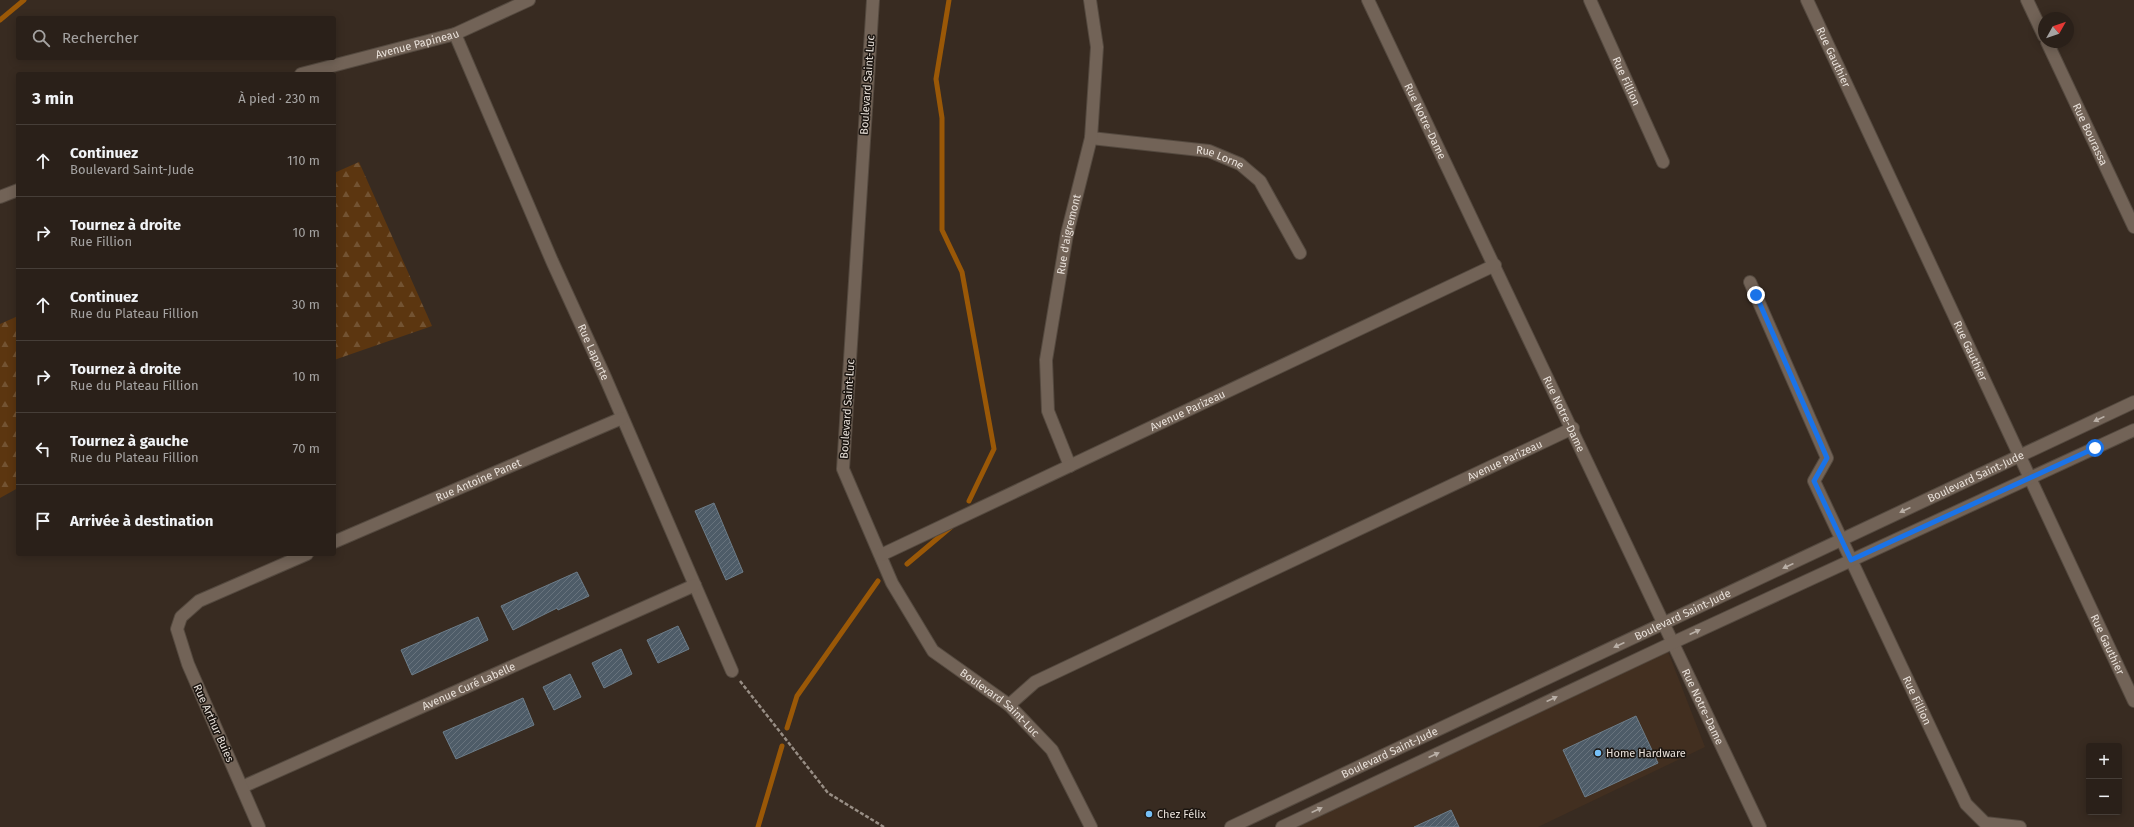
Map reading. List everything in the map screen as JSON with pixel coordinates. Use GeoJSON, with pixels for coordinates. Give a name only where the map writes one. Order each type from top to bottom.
{"type":"FeatureCollection","features":[{"type":"Feature","properties":{"kind":"street","name":"Avenue Papineau"},"geometry":{"type":"LineString","coordinates":[[309,72],[455,34],[529,0]]}},
{"type":"Feature","properties":{"kind":"street","name":"Boulevard Saint-Luc"},"geometry":{"type":"LineString","coordinates":[[873,0],[843,469],[892,582],[934,651],[1009,705],[1052,750],[1091,827]]}},
{"type":"Feature","properties":{"kind":"street","name":"Rue d'aigremont"},"geometry":{"type":"LineString","coordinates":[[1070,466],[1048,411],[1046,360],[1067,234],[1091,138],[1097,47],[1090,0]]}},
{"type":"Feature","properties":{"kind":"street","name":"Rue Notre-Dame"},"geometry":{"type":"LineString","coordinates":[[1368,0],[1573,428],[1663,624],[1760,827]]}},
{"type":"Feature","properties":{"kind":"street","name":"Rue Fillion"},"geometry":{"type":"LineString","coordinates":[[1590,0],[1663,162]]}},
{"type":"Feature","properties":{"kind":"street","name":"Rue Gauthier"},"geometry":{"type":"LineString","coordinates":[[1808,0],[2134,701]]}},
{"type":"Feature","properties":{"kind":"street"},"geometry":{"type":"LineString","coordinates":[[2027,0],[2038,23]]}},
{"type":"Feature","properties":{"kind":"street","name":"Rue Laporte"},"geometry":{"type":"LineString","coordinates":[[455,34],[552,261],[732,671]]}},
{"type":"Feature","properties":{"kind":"street","name":"Rue Bourassa"},"geometry":{"type":"LineString","coordinates":[[2050,48],[2134,227]]}},
{"type":"Feature","properties":{"kind":"street","name":"Rue Lorne"},"geometry":{"type":"LineString","coordinates":[[1091,138],[1209,151],[1240,164],[1260,182],[1300,253]]}},
{"type":"Feature","properties":{"kind":"street"},"geometry":{"type":"LineString","coordinates":[[0,197],[16,191]]}},
{"type":"Feature","properties":{"kind":"street","name":"Avenue Parizeau"},"geometry":{"type":"LineString","coordinates":[[881,555],[1495,265]]}},
{"type":"Feature","properties":{"kind":"street","name":"Rue Fillion"},"geometry":{"type":"LineString","coordinates":[[1750,282],[1827,458],[1814,481],[1966,804],[1985,823],[2020,827]]}},
{"type":"Feature","properties":{"kind":"street","name":"Boulevard Saint-Jude"},"geometry":{"type":"LineString","coordinates":[[1231,827],[2134,402]]}},
{"type":"Feature","properties":{"kind":"street","name":"Rue Antoine Panet"},"geometry":{"type":"LineString","coordinates":[[336,541],[622,418]]}},
{"type":"Feature","properties":{"kind":"street","name":"Avenue Parizeau"},"geometry":{"type":"LineString","coordinates":[[1009,705],[1035,682],[1573,428]]}},
{"type":"Feature","properties":{"kind":"street","name":"Boulevard Saint-Jude"},"geometry":{"type":"LineString","coordinates":[[1282,827],[1672,643],[2134,430]]}},
{"type":"Feature","properties":{"kind":"street","name":"Rue Arthur Buies"},"geometry":{"type":"LineString","coordinates":[[259,827],[188,664],[178,629],[182,617],[199,601],[302,556]]}},
{"type":"Feature","properties":{"kind":"street","name":"Avenue Curé Labelle"},"geometry":{"type":"LineString","coordinates":[[242,787],[695,585]]}},
{"type":"Feature","properties":{"kind":"path"},"geometry":{"type":"LineString","coordinates":[[732,671],[828,793],[884,827]]}},
{"type":"Feature","properties":{"kind":"shaded area"},"geometry":{"type":"Polygon","coordinates":[[[1667,649],[1705,747],[1538,827],[1291,827],[1667,649]]]}},
{"type":"Feature","properties":{"kind":"green space"},"geometry":{"type":"Polygon","coordinates":[[[359,162],[432,326],[336,359],[336,172],[359,162]]]}},
{"type":"Feature","properties":{"kind":"green space"},"geometry":{"type":"Polygon","coordinates":[[[16,317],[16,489],[0,498],[0,324],[16,317]]]}},
{"type":"Feature","properties":{"kind":"building"},"geometry":{"type":"Polygon","coordinates":[[[714,503],[743,572],[726,580],[695,511],[714,503]]]}},
{"type":"Feature","properties":{"kind":"building"},"geometry":{"type":"Polygon","coordinates":[[[577,572],[589,596],[558,610],[557,608],[513,630],[501,606],[577,572]]]}},
{"type":"Feature","properties":{"kind":"building"},"geometry":{"type":"Polygon","coordinates":[[[478,617],[488,640],[412,675],[401,650],[478,617]]]}},
{"type":"Feature","properties":{"kind":"building"},"geometry":{"type":"Polygon","coordinates":[[[678,626],[689,649],[658,663],[647,640],[678,626]]]}},
{"type":"Feature","properties":{"kind":"building"},"geometry":{"type":"Polygon","coordinates":[[[621,649],[632,674],[604,688],[592,663],[621,649]]]}},
{"type":"Feature","properties":{"kind":"building"},"geometry":{"type":"Polygon","coordinates":[[[570,674],[581,697],[554,710],[543,687],[570,674]]]}},
{"type":"Feature","properties":{"kind":"building"},"geometry":{"type":"Polygon","coordinates":[[[523,698],[534,725],[456,759],[443,732],[523,698]]]}},
{"type":"Feature","properties":{"kind":"building"},"geometry":{"type":"Polygon","coordinates":[[[1636,716],[1658,763],[1585,797],[1563,750],[1636,716]]]}},
{"type":"Feature","properties":{"kind":"building"},"geometry":{"type":"Polygon","coordinates":[[[1451,810],[1459,827],[1414,827],[1451,810]]]}},
{"type":"Feature","properties":{"kind":"waterway"},"geometry":{"type":"LineString","coordinates":[[0,20],[24,0]]}},
{"type":"Feature","properties":{"kind":"waterway"},"geometry":{"type":"LineString","coordinates":[[949,0],[936,79],[942,118],[942,230],[962,272],[994,449],[969,501]]}},
{"type":"Feature","properties":{"kind":"waterway"},"geometry":{"type":"LineString","coordinates":[[907,564],[951,527]]}},
{"type":"Feature","properties":{"kind":"waterway"},"geometry":{"type":"LineString","coordinates":[[787,728],[797,696],[878,581]]}},
{"type":"Feature","properties":{"kind":"waterway"},"geometry":{"type":"LineString","coordinates":[[758,827],[782,746]]}},
{"type":"Feature","properties":{"kind":"place","name":"Home Hardware"},"geometry":{"type":"Point","coordinates":[1598,753]}},
{"type":"Feature","properties":{"kind":"place","name":"Chez Félix"},"geometry":{"type":"Point","coordinates":[1149,814]}},
{"type":"Feature","properties":{"kind":"route"},"geometry":{"type":"LineString","coordinates":[[1756,295],[1827,458],[1814,481],[1851,560],[2095,448]]}}]}
